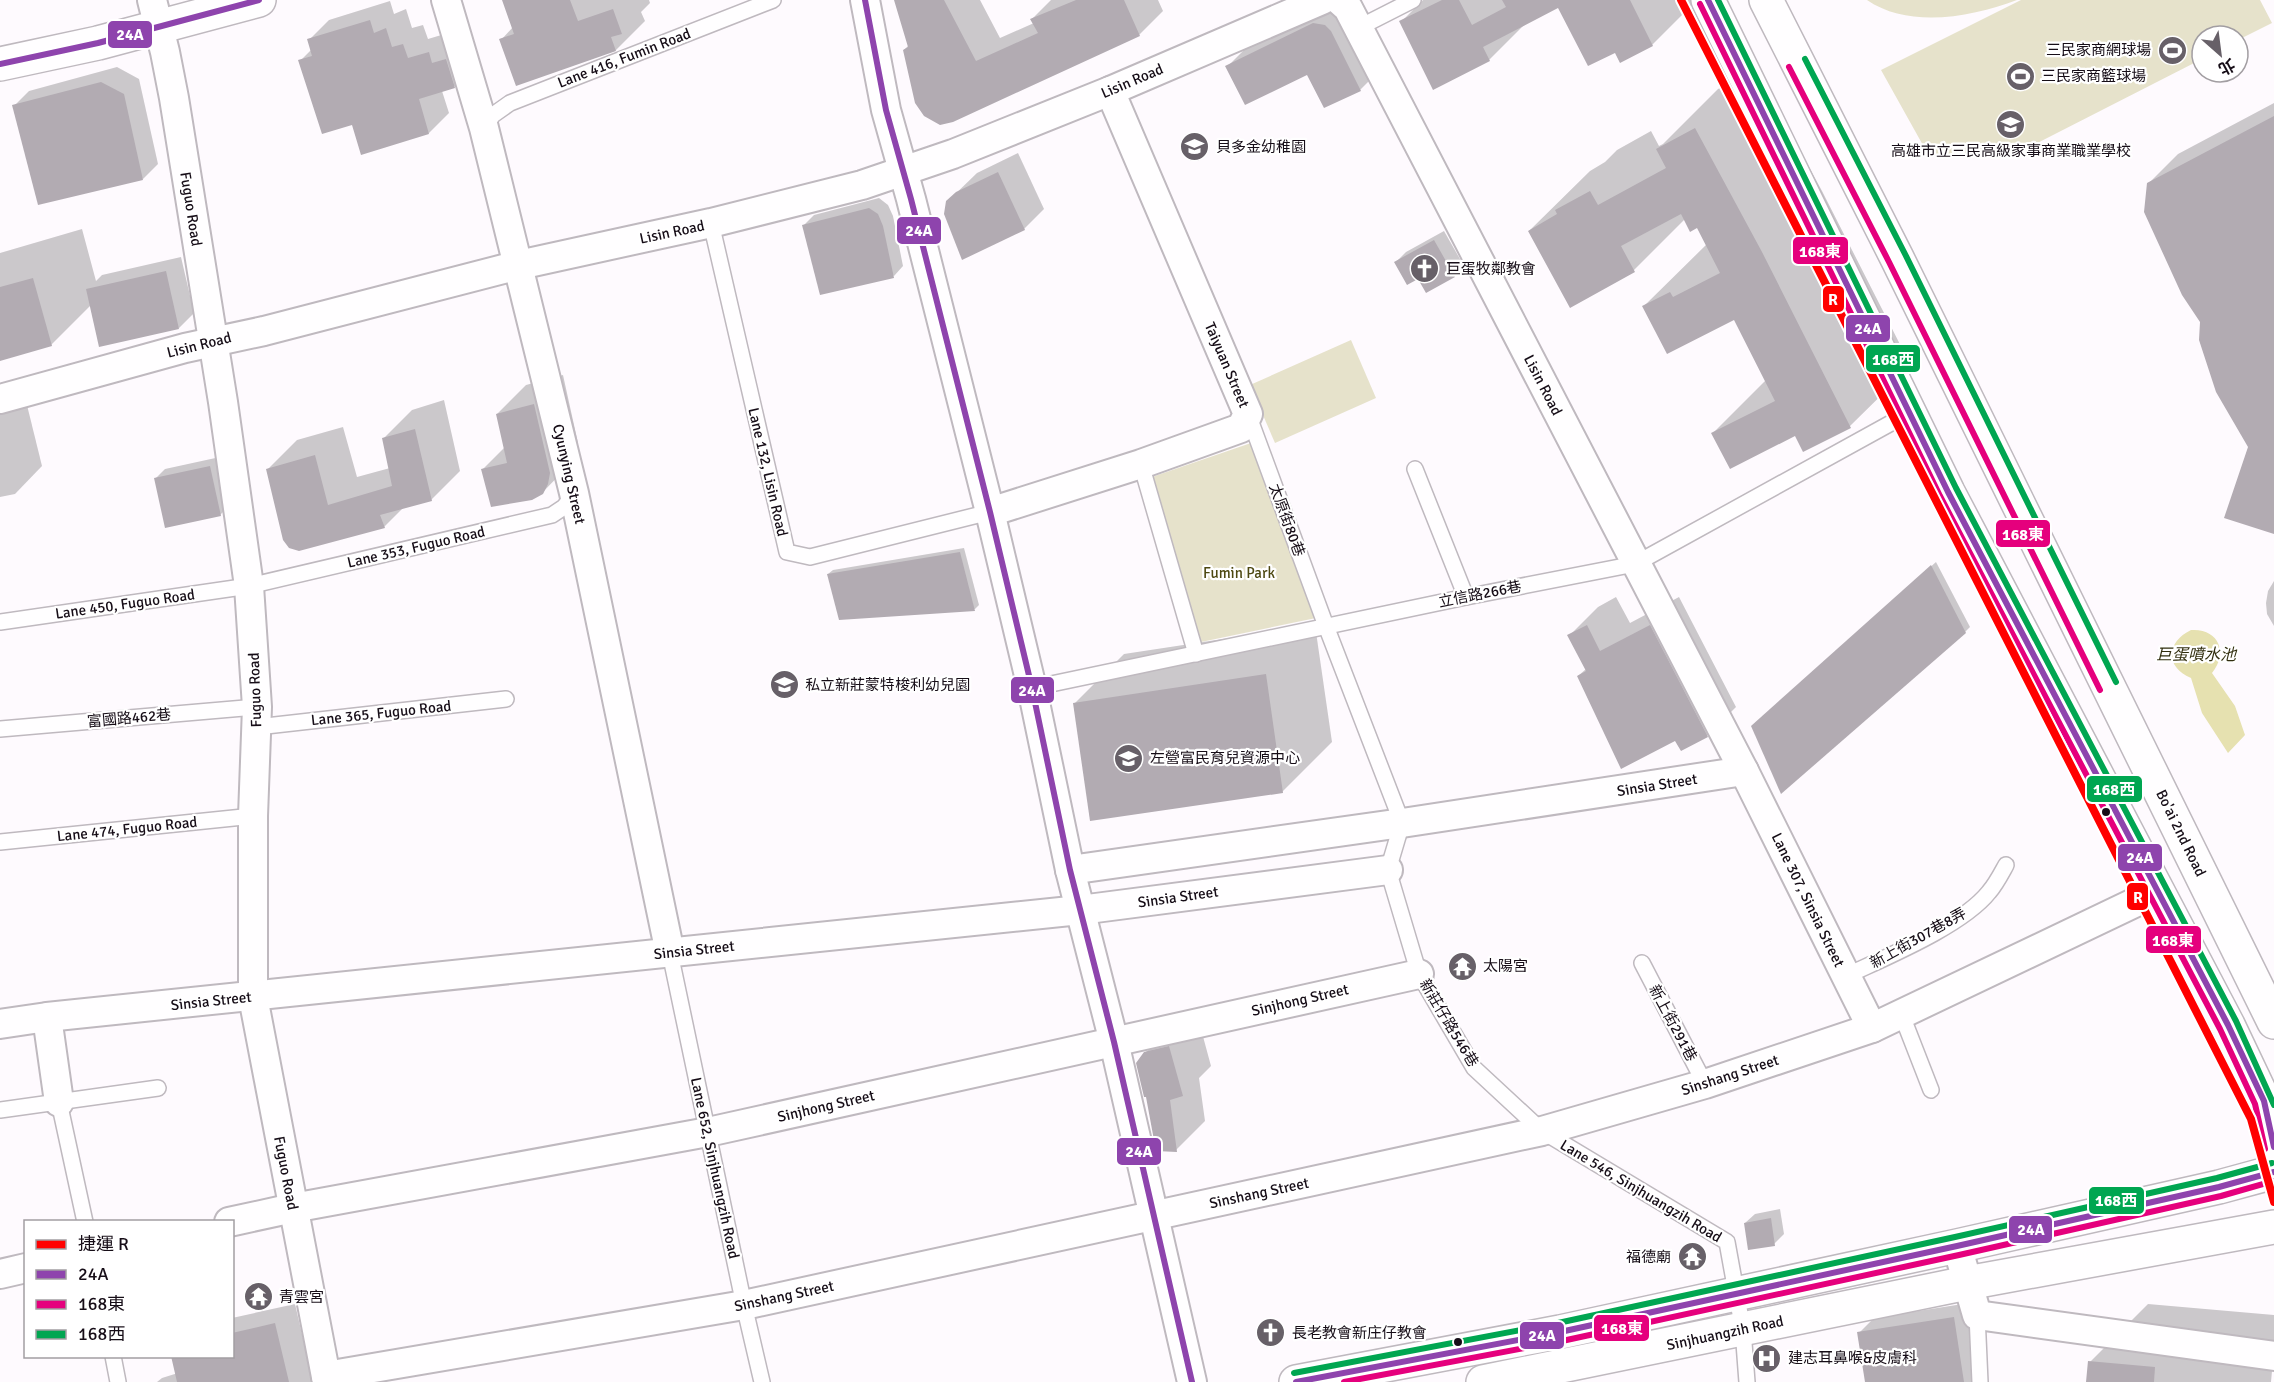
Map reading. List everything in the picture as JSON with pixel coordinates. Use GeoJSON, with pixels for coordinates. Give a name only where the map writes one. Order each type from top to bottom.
{"type":"FeatureCollection","features":[{"type":"Feature","properties":{"kind":"main road"},"geometry":{"type":"LineString","coordinates":[[0,64],[155,14],[259,0]]}},
{"type":"Feature","properties":{"kind":"main road"},"geometry":{"type":"LineString","coordinates":[[1708,0],[1911,412],[1948,492],[2228,1025],[2264,1101],[2274,1147]]}},
{"type":"Feature","properties":{"kind":"main road","name":"Bo'ai 2nd Road"},"geometry":{"type":"LineString","coordinates":[[1766,0],[1897,258],[2274,1022]]}},
{"type":"Feature","properties":{"kind":"main road"},"geometry":{"type":"LineString","coordinates":[[1296,1382],[1560,1332],[1957,1246],[2218,1187],[2274,1172]]}},
{"type":"Feature","properties":{"kind":"main road","name":"Sinjhuangzih Road"},"geometry":{"type":"LineString","coordinates":[[1483,1382],[1569,1374],[1743,1330],[1967,1283],[2274,1227]]}},
{"type":"Feature","properties":{"kind":"street","name":"Cyunying Street"},"geometry":{"type":"LineString","coordinates":[[446,0],[484,128],[574,494],[670,953]]}},
{"type":"Feature","properties":{"kind":"street"},"geometry":{"type":"LineString","coordinates":[[866,0],[886,110],[904,171],[990,512],[1032,688],[1070,870],[1114,1042],[1192,1382]]}},
{"type":"Feature","properties":{"kind":"street","name":"Lisin Road"},"geometry":{"type":"LineString","coordinates":[[0,399],[213,341],[264,331],[519,265],[711,223],[862,186],[953,154],[1110,91],[1322,0]]}},
{"type":"Feature","properties":{"kind":"street","name":"Lisin Road"},"geometry":{"type":"LineString","coordinates":[[1339,0],[1348,8],[1744,771]]}},
{"type":"Feature","properties":{"kind":"street","name":"Fuguo Road"},"geometry":{"type":"LineString","coordinates":[[155,14],[172,86],[249,586],[257,717],[253,997],[327,1379]]}},
{"type":"Feature","properties":{"kind":"street","name":"Taiyuan Street"},"geometry":{"type":"LineString","coordinates":[[990,512],[1141,464],[1241,428],[1248,414],[1110,91]]}},
{"type":"Feature","properties":{"kind":"street","name":"Sinsia Street"},"geometry":{"type":"LineString","coordinates":[[1070,870],[1744,771]]}},
{"type":"Feature","properties":{"kind":"street","name":"Lane 307, Sinsia Street"},"geometry":{"type":"LineString","coordinates":[[1744,771],[1872,1028]]}},
{"type":"Feature","properties":{"kind":"street","name":"Sinsia Street"},"geometry":{"type":"LineString","coordinates":[[0,1024],[47,1017],[1080,910],[1388,870]]}},
{"type":"Feature","properties":{"kind":"street","name":"Sinshang Street"},"geometry":{"type":"LineString","coordinates":[[327,1379],[744,1305],[1542,1131],[1705,1084],[1872,1028],[2157,892]]}},
{"type":"Feature","properties":{"kind":"street","name":"Sinjhong Street"},"geometry":{"type":"LineString","coordinates":[[234,1220],[708,1132],[1419,974]]}},
{"type":"Feature","properties":{"kind":"street"},"geometry":{"type":"LineString","coordinates":[[47,1017],[59,1102]]}},
{"type":"Feature","properties":{"kind":"street"},"geometry":{"type":"LineString","coordinates":[[1957,1246],[1977,1315],[2274,1356]]}},
{"type":"Feature","properties":{"kind":"street"},"geometry":{"type":"LineString","coordinates":[[0,1274],[24,1268]]}},
{"type":"Feature","properties":{"kind":"lane","name":"Lane 416, Fumin Road"},"geometry":{"type":"LineString","coordinates":[[484,128],[493,115],[510,103],[773,0]]}},
{"type":"Feature","properties":{"kind":"lane"},"geometry":{"type":"LineString","coordinates":[[1358,28],[1413,0]]}},
{"type":"Feature","properties":{"kind":"lane","name":"Lane 132, Lisin Road"},"geometry":{"type":"LineString","coordinates":[[711,223],[787,552],[810,557],[990,512]]}},
{"type":"Feature","properties":{"kind":"lane","name":"立信路266巷"},"geometry":{"type":"LineString","coordinates":[[1032,688],[1635,564],[1911,412]]}},
{"type":"Feature","properties":{"kind":"lane","name":"太原街80巷"},"geometry":{"type":"LineString","coordinates":[[1248,414],[1402,823]]}},
{"type":"Feature","properties":{"kind":"lane"},"geometry":{"type":"LineString","coordinates":[[1141,464],[1196,654]]}},
{"type":"Feature","properties":{"kind":"lane"},"geometry":{"type":"LineString","coordinates":[[1415,469],[1466,597]]}},
{"type":"Feature","properties":{"kind":"lane","name":"Lane 353, Fuguo Road"},"geometry":{"type":"LineString","coordinates":[[249,586],[552,515],[564,507],[574,494]]}},
{"type":"Feature","properties":{"kind":"lane","name":"Lane 450, Fuguo Road"},"geometry":{"type":"LineString","coordinates":[[0,622],[249,586]]}},
{"type":"Feature","properties":{"kind":"lane","name":"Lane 365, Fuguo Road"},"geometry":{"type":"LineString","coordinates":[[257,717],[506,699]]}},
{"type":"Feature","properties":{"kind":"lane","name":"富國路462巷"},"geometry":{"type":"LineString","coordinates":[[0,729],[257,717]]}},
{"type":"Feature","properties":{"kind":"lane","name":"Lane 474, Fuguo Road"},"geometry":{"type":"LineString","coordinates":[[0,842],[254,816]]}},
{"type":"Feature","properties":{"kind":"lane"},"geometry":{"type":"LineString","coordinates":[[1388,870],[1402,823]]}},
{"type":"Feature","properties":{"kind":"lane","name":"新上街307巷8弄"},"geometry":{"type":"LineString","coordinates":[[1846,976],[1943,927],[1971,910],[1989,893],[2006,865]]}},
{"type":"Feature","properties":{"kind":"lane","name":"新莊仔路546巷"},"geometry":{"type":"LineString","coordinates":[[1388,870],[1419,974],[1474,1068],[1542,1131]]}},
{"type":"Feature","properties":{"kind":"lane","name":"Lane 652, Sinjhuangzih Road"},"geometry":{"type":"LineString","coordinates":[[670,953],[762,1382]]}},
{"type":"Feature","properties":{"kind":"lane","name":"新上街291巷"},"geometry":{"type":"LineString","coordinates":[[1642,963],[1705,1084]]}},
{"type":"Feature","properties":{"kind":"lane"},"geometry":{"type":"LineString","coordinates":[[1901,1013],[1931,1090]]}},
{"type":"Feature","properties":{"kind":"lane"},"geometry":{"type":"LineString","coordinates":[[0,1110],[158,1088]]}},
{"type":"Feature","properties":{"kind":"lane"},"geometry":{"type":"LineString","coordinates":[[59,1102],[85,1220]]}},
{"type":"Feature","properties":{"kind":"lane","name":"Lane 546, Sinjhuangzih Road"},"geometry":{"type":"LineString","coordinates":[[1542,1131],[1727,1242],[1743,1330],[1747,1382]]}},
{"type":"Feature","properties":{"kind":"lane"},"geometry":{"type":"LineString","coordinates":[[1977,1315],[1980,1382]]}},
{"type":"Feature","properties":{"kind":"lane"},"geometry":{"type":"LineString","coordinates":[[1560,1332],[1569,1374]]}},
{"type":"Feature","properties":{"kind":"lane"},"geometry":{"type":"LineString","coordinates":[[113,1358],[118,1382]]}},
{"type":"Feature","properties":{"kind":"green space"},"geometry":{"type":"Polygon","coordinates":[[[1867,0],[2017,0],[1961,15],[1921,17],[1902,15],[1867,0]]]}},
{"type":"Feature","properties":{"kind":"green space","name":"三民家商籃球場"},"geometry":{"type":"Polygon","coordinates":[[[2021,0],[2260,0],[2272,23],[2250,34],[2250,24],[2190,24],[2190,65],[2020,152],[1929,156],[1881,70],[2021,0]]]}},
{"type":"Feature","properties":{"kind":"green space"},"geometry":{"type":"Polygon","coordinates":[[[1351,340],[1376,398],[1275,443],[1250,385],[1351,340]]]}},
{"type":"Feature","properties":{"kind":"green space","name":"Fumin Park"},"geometry":{"type":"Polygon","coordinates":[[[1251,443],[1316,618],[1201,642],[1152,477],[1251,443]]]}},
{"type":"Feature","properties":{"kind":"water","name":"巨蛋噴水池"},"geometry":{"type":"Polygon","coordinates":[[[2191,630],[2208,633],[2218,643],[2220,657],[2212,673],[2235,706],[2245,735],[2228,753],[2202,713],[2191,678],[2177,668],[2173,661],[2173,648],[2177,641],[2191,630]]]}},
{"type":"Feature","properties":{"kind":"building"},"geometry":{"type":"Polygon","coordinates":[[[502,0],[570,0],[578,21],[613,9],[622,34],[611,37],[616,51],[516,86],[499,39],[514,34],[502,0]]]}},
{"type":"Feature","properties":{"kind":"building"},"geometry":{"type":"Polygon","coordinates":[[[894,0],[944,0],[976,61],[1038,33],[1030,19],[1076,0],[1124,0],[1140,36],[953,122],[940,125],[924,116],[915,103],[903,50],[908,47],[894,0]]]}},
{"type":"Feature","properties":{"kind":"building"},"geometry":{"type":"Polygon","coordinates":[[[1442,0],[1459,0],[1472,25],[1506,7],[1502,0],[1630,0],[1653,46],[1620,63],[1615,53],[1588,66],[1558,8],[1483,47],[1490,61],[1433,90],[1399,21],[1442,0]]]}},
{"type":"Feature","properties":{"kind":"building"},"geometry":{"type":"Polygon","coordinates":[[[370,20],[374,33],[386,28],[392,47],[403,44],[408,58],[429,52],[432,63],[446,59],[455,88],[419,99],[429,134],[361,155],[352,125],[322,134],[298,60],[312,56],[307,39],[370,20]]]}},
{"type":"Feature","properties":{"kind":"building"},"geometry":{"type":"Polygon","coordinates":[[[1313,23],[1325,25],[1331,31],[1361,91],[1324,108],[1307,75],[1245,105],[1225,66],[1313,23]]]}},
{"type":"Feature","properties":{"kind":"building"},"geometry":{"type":"Polygon","coordinates":[[[101,82],[124,94],[143,180],[38,205],[12,105],[101,82]]]}},
{"type":"Feature","properties":{"kind":"building"},"geometry":{"type":"Polygon","coordinates":[[[2274,116],[2274,534],[2224,518],[2248,447],[2216,392],[2199,340],[2200,322],[2182,295],[2144,212],[2147,183],[2274,116]]]}},
{"type":"Feature","properties":{"kind":"building"},"geometry":{"type":"Polygon","coordinates":[[[1695,128],[1762,252],[1851,428],[1803,452],[1795,436],[1730,469],[1711,433],[1775,401],[1734,320],[1667,354],[1642,306],[1670,292],[1673,297],[1720,273],[1697,228],[1690,232],[1681,214],[1621,246],[1635,272],[1570,308],[1528,231],[1557,214],[1555,210],[1590,191],[1598,205],[1666,168],[1656,149],[1695,128]]]}},
{"type":"Feature","properties":{"kind":"building"},"geometry":{"type":"Polygon","coordinates":[[[998,172],[1025,230],[962,260],[944,214],[946,201],[956,192],[998,172]]]}},
{"type":"Feature","properties":{"kind":"building"},"geometry":{"type":"Polygon","coordinates":[[[869,208],[878,214],[883,226],[894,278],[820,295],[802,225],[869,208]]]}},
{"type":"Feature","properties":{"kind":"building","name":"巨蛋牧鄰教會"},"geometry":{"type":"Polygon","coordinates":[[[1434,240],[1455,277],[1426,293],[1418,279],[1407,285],[1394,262],[1434,240]]]}},
{"type":"Feature","properties":{"kind":"building"},"geometry":{"type":"Polygon","coordinates":[[[166,271],[179,329],[99,347],[86,289],[166,271]]]}},
{"type":"Feature","properties":{"kind":"building"},"geometry":{"type":"Polygon","coordinates":[[[33,278],[52,346],[0,361],[0,287],[33,278]]]}},
{"type":"Feature","properties":{"kind":"building"},"geometry":{"type":"Polygon","coordinates":[[[534,404],[550,473],[548,484],[543,494],[532,500],[491,507],[481,469],[507,463],[496,414],[534,404]]]}},
{"type":"Feature","properties":{"kind":"building"},"geometry":{"type":"Polygon","coordinates":[[[415,429],[432,501],[380,515],[385,528],[299,551],[289,548],[283,540],[266,469],[315,455],[328,505],[392,486],[382,438],[415,429]]]}},
{"type":"Feature","properties":{"kind":"building"},"geometry":{"type":"Polygon","coordinates":[[[210,466],[221,516],[165,528],[154,478],[210,466]]]}},
{"type":"Feature","properties":{"kind":"building"},"geometry":{"type":"Polygon","coordinates":[[[960,552],[975,611],[839,620],[827,574],[960,552]]]}},
{"type":"Feature","properties":{"kind":"building"},"geometry":{"type":"Polygon","coordinates":[[[1931,565],[1966,633],[1781,794],[1751,726],[1931,565]]]}},
{"type":"Feature","properties":{"kind":"building"},"geometry":{"type":"Polygon","coordinates":[[[1587,625],[1600,651],[1650,625],[1708,737],[1681,751],[1675,741],[1621,769],[1577,676],[1586,671],[1567,635],[1587,625]]]}},
{"type":"Feature","properties":{"kind":"building"},"geometry":{"type":"Polygon","coordinates":[[[1266,674],[1283,793],[1090,821],[1073,703],[1266,674]]]}},
{"type":"Feature","properties":{"kind":"building"},"geometry":{"type":"Polygon","coordinates":[[[1169,1046],[1183,1096],[1170,1100],[1177,1152],[1156,1151],[1146,1097],[1144,1097],[1136,1063],[1144,1052],[1169,1046]]]}},
{"type":"Feature","properties":{"kind":"building"},"geometry":{"type":"Polygon","coordinates":[[[1771,1218],[1775,1246],[1748,1250],[1744,1223],[1771,1218]]]}},
{"type":"Feature","properties":{"kind":"building"},"geometry":{"type":"Polygon","coordinates":[[[1954,1317],[1964,1382],[1865,1382],[1857,1332],[1954,1317]]]}},
{"type":"Feature","properties":{"kind":"building"},"geometry":{"type":"Polygon","coordinates":[[[275,1323],[289,1382],[177,1382],[171,1358],[234,1358],[234,1333],[275,1323]]]}},
{"type":"Feature","properties":{"kind":"building"},"geometry":{"type":"Polygon","coordinates":[[[2088,1361],[2155,1367],[2154,1382],[2086,1382],[2088,1361]]]}},
{"type":"Feature","properties":{"kind":"metro line","name":"R"},"geometry":{"type":"LineString","coordinates":[[1681,0],[2251,1119],[2274,1202]]}},
{"type":"Feature","properties":{"kind":"transit line","name":"24A"},"geometry":{"type":"LineString","coordinates":[[0,64],[98,43],[259,0]]}},
{"type":"Feature","properties":{"kind":"transit line","name":"24A"},"geometry":{"type":"LineString","coordinates":[[865,0],[886,110],[911,199],[990,512],[1032,688],[1070,870],[1114,1042],[1192,1382]]}},
{"type":"Feature","properties":{"kind":"transit line","name":"24A"},"geometry":{"type":"LineString","coordinates":[[1708,0],[1948,492],[2228,1025],[2264,1101],[2274,1147]]}},
{"type":"Feature","properties":{"kind":"transit line","name":"168西"},"geometry":{"type":"LineString","coordinates":[[1718,0],[1956,488],[2236,1021],[2274,1105]]}},
{"type":"Feature","properties":{"kind":"transit line","name":"168東"},"geometry":{"type":"LineString","coordinates":[[1700,4],[1940,496],[2220,1029],[2255,1104],[2265,1149]]}},
{"type":"Feature","properties":{"kind":"transit line","name":"168西"},"geometry":{"type":"LineString","coordinates":[[1805,59],[1905,254],[2116,682]]}},
{"type":"Feature","properties":{"kind":"transit line","name":"168東"},"geometry":{"type":"LineString","coordinates":[[1789,67],[1889,262],[2100,690]]}},
{"type":"Feature","properties":{"kind":"transit line","name":"168西"},"geometry":{"type":"LineString","coordinates":[[1294,1373],[1558,1323],[1955,1237],[2217,1178],[2272,1163]]}},
{"type":"Feature","properties":{"kind":"transit line","name":"24A"},"geometry":{"type":"LineString","coordinates":[[1296,1382],[1560,1332],[1957,1246],[2219,1187],[2274,1172]]}},
{"type":"Feature","properties":{"kind":"transit line","name":"168東"},"geometry":{"type":"LineString","coordinates":[[1344,1382],[1562,1341],[1959,1255],[2221,1196],[2274,1181]]}},
{"type":"Feature","properties":{"kind":"place","name":"三民家商網球場"},"geometry":{"type":"Point","coordinates":[2172,50]}},
{"type":"Feature","properties":{"kind":"place","name":"三民家商籃球場"},"geometry":{"type":"Point","coordinates":[2020,76]}},
{"type":"Feature","properties":{"kind":"place","name":"高雄市立三民高級家事商業職業學校"},"geometry":{"type":"Point","coordinates":[2011,124]}},
{"type":"Feature","properties":{"kind":"place","name":"貝多金幼稚園"},"geometry":{"type":"Point","coordinates":[1195,147]}},
{"type":"Feature","properties":{"kind":"place","name":"巨蛋牧鄰教會"},"geometry":{"type":"Point","coordinates":[1425,269]}},
{"type":"Feature","properties":{"kind":"place","name":"私立新莊蒙特梭利幼兒園"},"geometry":{"type":"Point","coordinates":[784,685]}},
{"type":"Feature","properties":{"kind":"place","name":"左營富民育兒資源中心"},"geometry":{"type":"Point","coordinates":[1129,758]}},
{"type":"Feature","properties":{"kind":"place","name":"太陽宮"},"geometry":{"type":"Point","coordinates":[1462,966]}},
{"type":"Feature","properties":{"kind":"place","name":"福德廟"},"geometry":{"type":"Point","coordinates":[1692,1257]}},
{"type":"Feature","properties":{"kind":"place","name":"青雲宮"},"geometry":{"type":"Point","coordinates":[258,1297]}},
{"type":"Feature","properties":{"kind":"place","name":"長老教會新庄仔教會"},"geometry":{"type":"Point","coordinates":[1271,1333]}},
{"type":"Feature","properties":{"kind":"place","name":"建志耳鼻喉&皮膚科"},"geometry":{"type":"Point","coordinates":[1767,1358]}}]}
